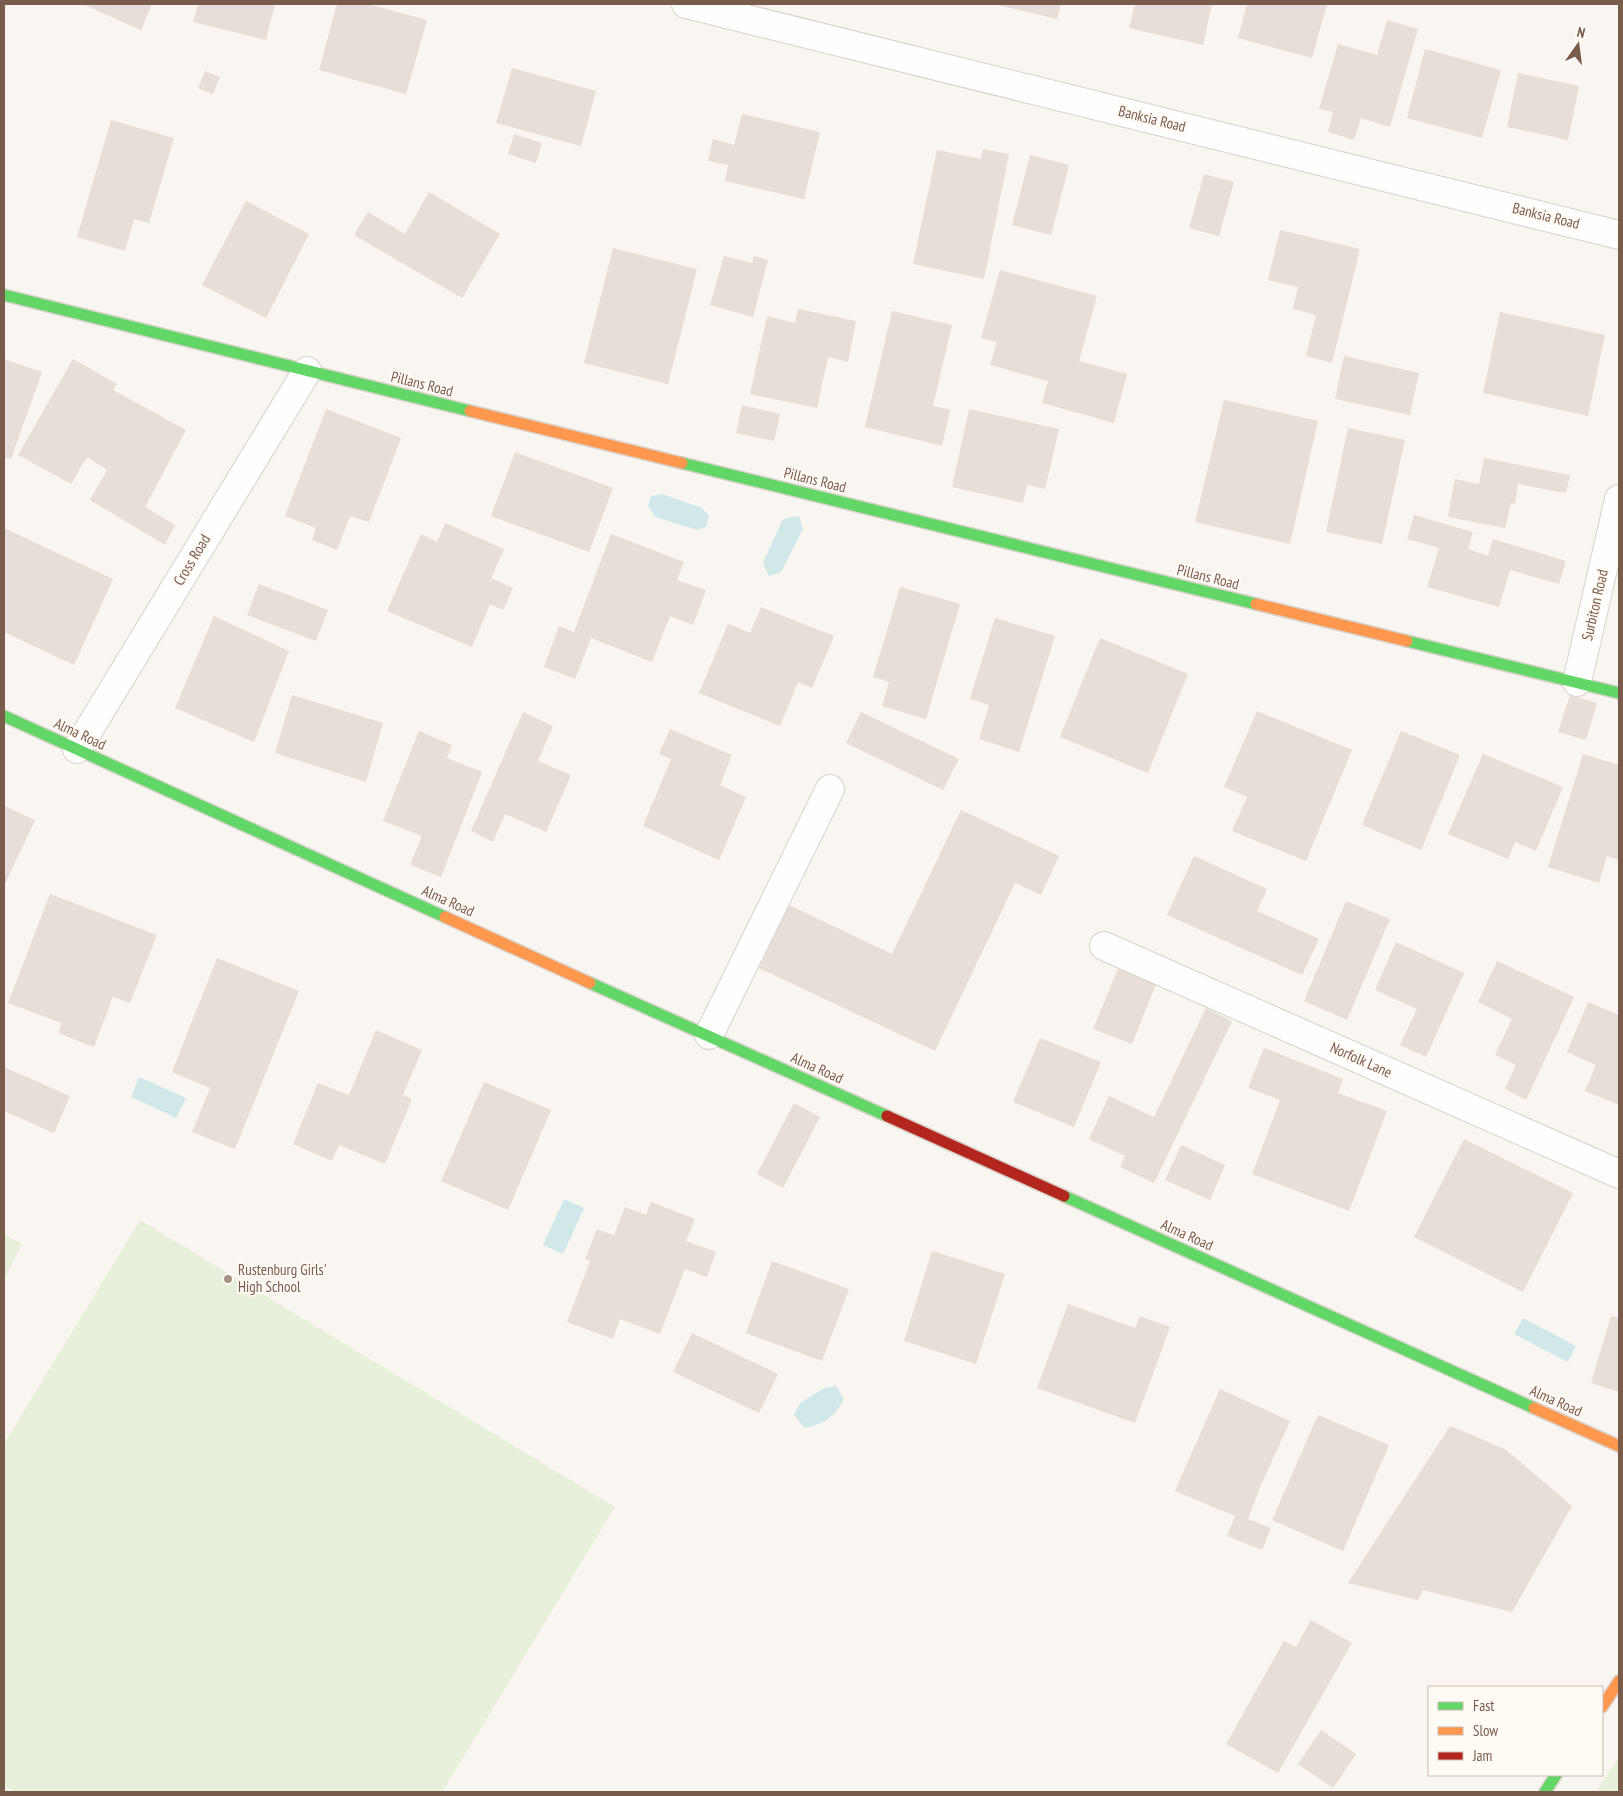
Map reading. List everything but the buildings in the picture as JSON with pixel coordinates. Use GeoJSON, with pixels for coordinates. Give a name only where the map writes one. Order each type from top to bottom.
{"type":"FeatureCollection","features":[{"type":"Feature","properties":{"kind":"street","name":"Banksia Road"},"geometry":{"type":"LineString","coordinates":[[686,4],[1619,235]]}},
{"type":"Feature","properties":{"kind":"street","name":"Pillans Road"},"geometry":{"type":"LineString","coordinates":[[4,295],[307,372],[1619,693]]}},
{"type":"Feature","properties":{"kind":"street","name":"Cross Road"},"geometry":{"type":"LineString","coordinates":[[77,749],[307,372]]}},
{"type":"Feature","properties":{"kind":"street","name":"Surbiton Road"},"geometry":{"type":"LineString","coordinates":[[1577,682],[1619,499]]}},
{"type":"Feature","properties":{"kind":"street","name":"Alma Road"},"geometry":{"type":"LineString","coordinates":[[4,716],[1619,1446]]}},
{"type":"Feature","properties":{"kind":"street"},"geometry":{"type":"LineString","coordinates":[[709,1036],[830,789]]}},
{"type":"Feature","properties":{"kind":"street","name":"Norfolk Lane"},"geometry":{"type":"LineString","coordinates":[[1104,946],[1619,1174]]}},
{"type":"Feature","properties":{"kind":"street"},"geometry":{"type":"LineString","coordinates":[[1603,1705],[1619,1681]]}},
{"type":"Feature","properties":{"kind":"street"},"geometry":{"type":"LineString","coordinates":[[1545,1792],[1555,1776]]}},
{"type":"Feature","properties":{"kind":"green space"},"geometry":{"type":"Polygon","coordinates":[[[140,1220],[615,1507],[442,1792],[15,1792],[4,1786],[4,1444],[140,1220]]]}},
{"type":"Feature","properties":{"kind":"green space"},"geometry":{"type":"Polygon","coordinates":[[[4,1234],[22,1244],[4,1280],[4,1234]]]}},
{"type":"Feature","properties":{"kind":"green space"},"geometry":{"type":"Polygon","coordinates":[[[1619,1757],[1619,1792],[1596,1792],[1619,1757]]]}},
{"type":"Feature","properties":{"kind":"water"},"geometry":{"type":"Polygon","coordinates":[[[662,494],[702,508],[709,516],[706,527],[697,530],[655,517],[648,505],[651,496],[662,494]]]}},
{"type":"Feature","properties":{"kind":"water"},"geometry":{"type":"Polygon","coordinates":[[[799,516],[803,529],[781,572],[769,576],[763,563],[783,519],[799,516]]]}},
{"type":"Feature","properties":{"kind":"water"},"geometry":{"type":"Polygon","coordinates":[[[139,1077],[186,1098],[176,1118],[131,1097],[139,1077]]]}},
{"type":"Feature","properties":{"kind":"water"},"geometry":{"type":"Polygon","coordinates":[[[564,1199],[584,1208],[563,1254],[543,1245],[564,1199]]]}},
{"type":"Feature","properties":{"kind":"water"},"geometry":{"type":"Polygon","coordinates":[[[1523,1318],[1576,1346],[1568,1362],[1514,1334],[1523,1318]]]}},
{"type":"Feature","properties":{"kind":"water"},"geometry":{"type":"Polygon","coordinates":[[[836,1386],[844,1399],[837,1410],[824,1422],[805,1428],[794,1415],[800,1403],[824,1388],[836,1386]]]}},
{"type":"Feature","properties":{"kind":"traffic: fast"},"geometry":{"type":"LineString","coordinates":[[4,295],[470,411]]}},
{"type":"Feature","properties":{"kind":"traffic: fast"},"geometry":{"type":"LineString","coordinates":[[682,463],[1256,604]]}},
{"type":"Feature","properties":{"kind":"traffic: fast"},"geometry":{"type":"LineString","coordinates":[[1407,641],[1619,693]]}},
{"type":"Feature","properties":{"kind":"traffic: fast"},"geometry":{"type":"LineString","coordinates":[[4,716],[445,917]]}},
{"type":"Feature","properties":{"kind":"traffic: fast"},"geometry":{"type":"LineString","coordinates":[[590,983],[887,1116]]}},
{"type":"Feature","properties":{"kind":"traffic: fast"},"geometry":{"type":"LineString","coordinates":[[1064,1196],[1534,1408]]}},
{"type":"Feature","properties":{"kind":"traffic: fast"},"geometry":{"type":"LineString","coordinates":[[1545,1792],[1555,1776]]}},
{"type":"Feature","properties":{"kind":"traffic: slow"},"geometry":{"type":"LineString","coordinates":[[470,411],[682,463]]}},
{"type":"Feature","properties":{"kind":"traffic: slow"},"geometry":{"type":"LineString","coordinates":[[1256,604],[1407,641]]}},
{"type":"Feature","properties":{"kind":"traffic: slow"},"geometry":{"type":"LineString","coordinates":[[445,917],[590,983]]}},
{"type":"Feature","properties":{"kind":"traffic: slow"},"geometry":{"type":"LineString","coordinates":[[1534,1408],[1619,1446]]}},
{"type":"Feature","properties":{"kind":"traffic: slow"},"geometry":{"type":"LineString","coordinates":[[1603,1705],[1619,1681]]}},
{"type":"Feature","properties":{"kind":"traffic: jam"},"geometry":{"type":"LineString","coordinates":[[887,1116],[1064,1196]]}},
{"type":"Feature","properties":{"kind":"place","name":"Rustenburg Girls' High School"},"geometry":{"type":"Point","coordinates":[228,1279]}}]}
